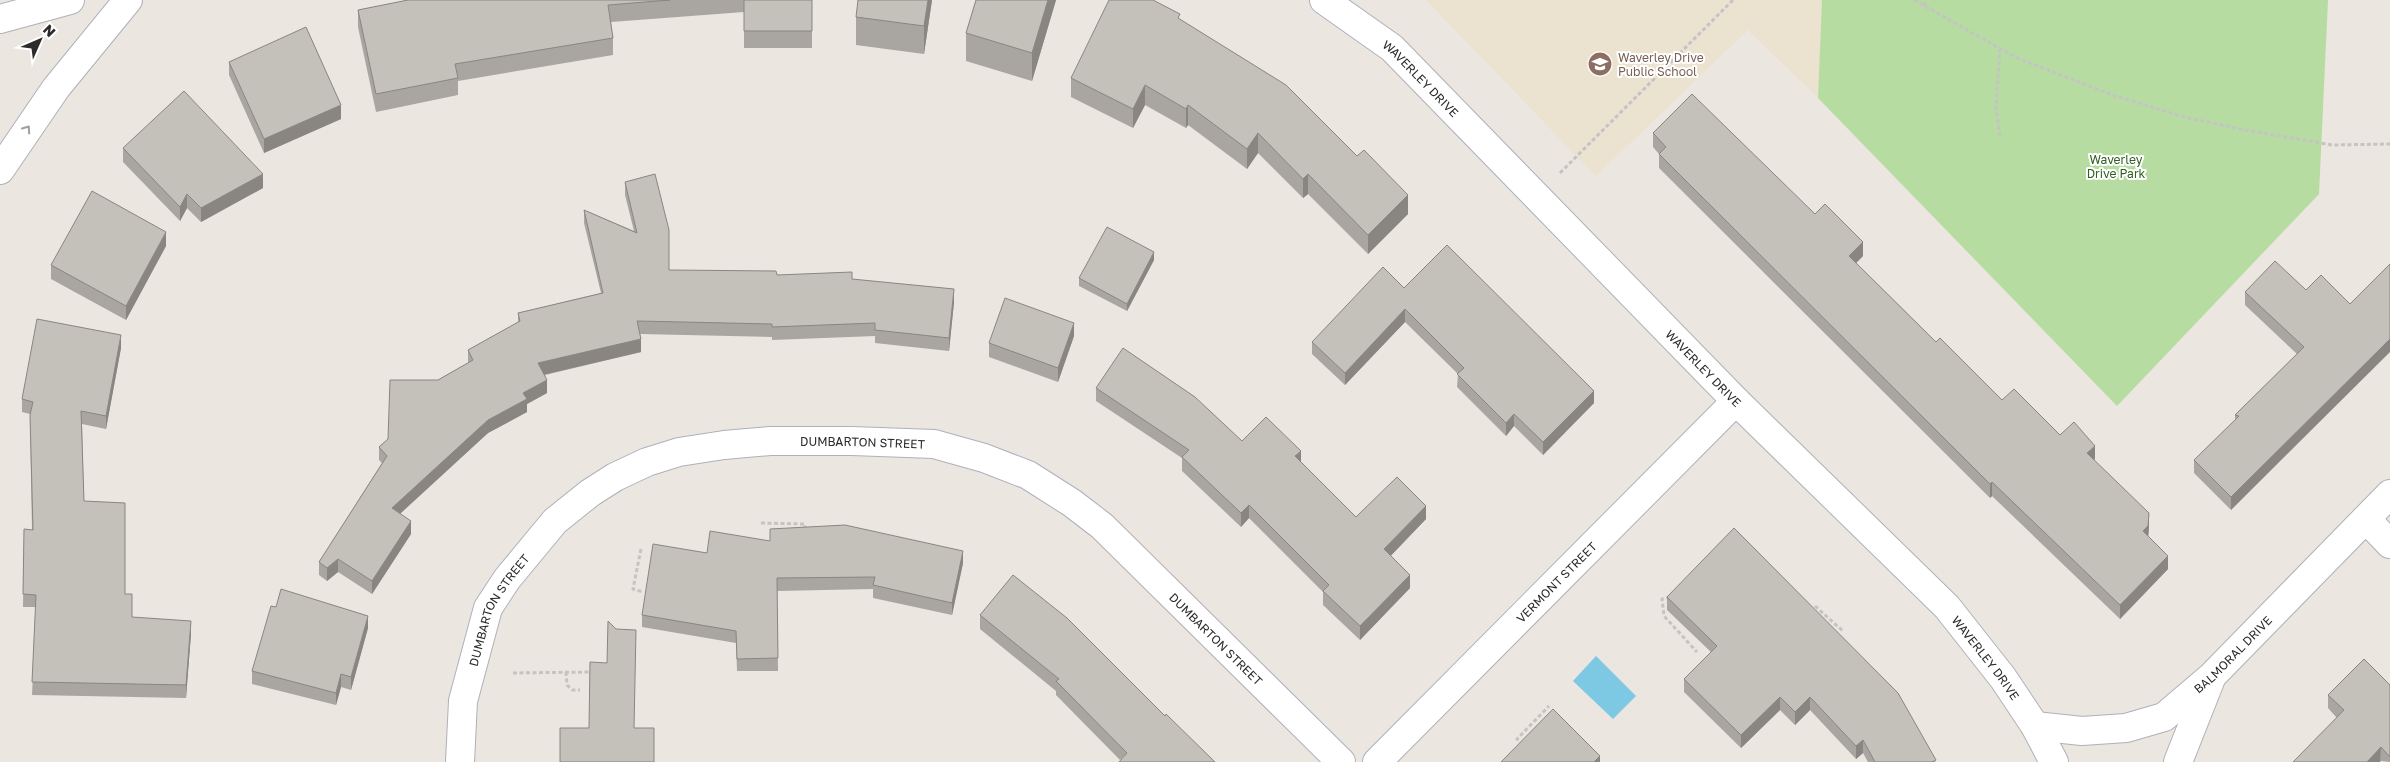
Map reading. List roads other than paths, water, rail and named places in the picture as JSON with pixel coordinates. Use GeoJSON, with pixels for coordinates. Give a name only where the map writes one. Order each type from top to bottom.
{"type":"FeatureCollection","features":[{"type":"Feature","properties":{"kind":"street"},"geometry":{"type":"LineString","coordinates":[[0,19],[70,0]]}},
{"type":"Feature","properties":{"kind":"street"},"geometry":{"type":"LineString","coordinates":[[0,170],[56,88],[128,0]]}},
{"type":"Feature","properties":{"kind":"street","name":"WAVERLEY DRIVE"},"geometry":{"type":"LineString","coordinates":[[1324,0],[1392,48],[1736,402],[1947,607],[2003,678],[2035,726],[2054,762]]}},
{"type":"Feature","properties":{"kind":"street","name":"VERMONT STREET"},"geometry":{"type":"LineString","coordinates":[[1377,762],[1736,402]]}},
{"type":"Feature","properties":{"kind":"street","name":"DUMBARTON STREET"},"geometry":{"type":"LineString","coordinates":[[460,762],[463,702],[488,608],[518,565],[555,521],[590,493],[615,477],[647,462],[679,452],[724,445],[766,442],[843,441],[934,444],[984,458],[1028,475],[1066,499],[1102,526],[1341,762]]}},
{"type":"Feature","properties":{"kind":"street","name":"BALMORAL DRIVE"},"geometry":{"type":"LineString","coordinates":[[2035,726],[2082,732],[2126,728],[2164,717],[2211,677],[2390,494]]}},
{"type":"Feature","properties":{"kind":"street"},"geometry":{"type":"LineString","coordinates":[[2366,519],[2390,544]]}},
{"type":"Feature","properties":{"kind":"street"},"geometry":{"type":"LineString","coordinates":[[2178,762],[2211,677]]}},
{"type":"Feature","properties":{"kind":"water"},"geometry":{"type":"Polygon","coordinates":[[[1596,656],[1636,696],[1613,719],[1573,681],[1596,656]]]}},
{"type":"Feature","properties":{"kind":"place","name":"Waverley Drive Public School"},"geometry":{"type":"Point","coordinates":[1600,64]}},
{"type":"Feature","properties":{"kind":"park label","name":"Waverley Drive Park"},"geometry":{"type":"Point","coordinates":[2116,166]}}]}
